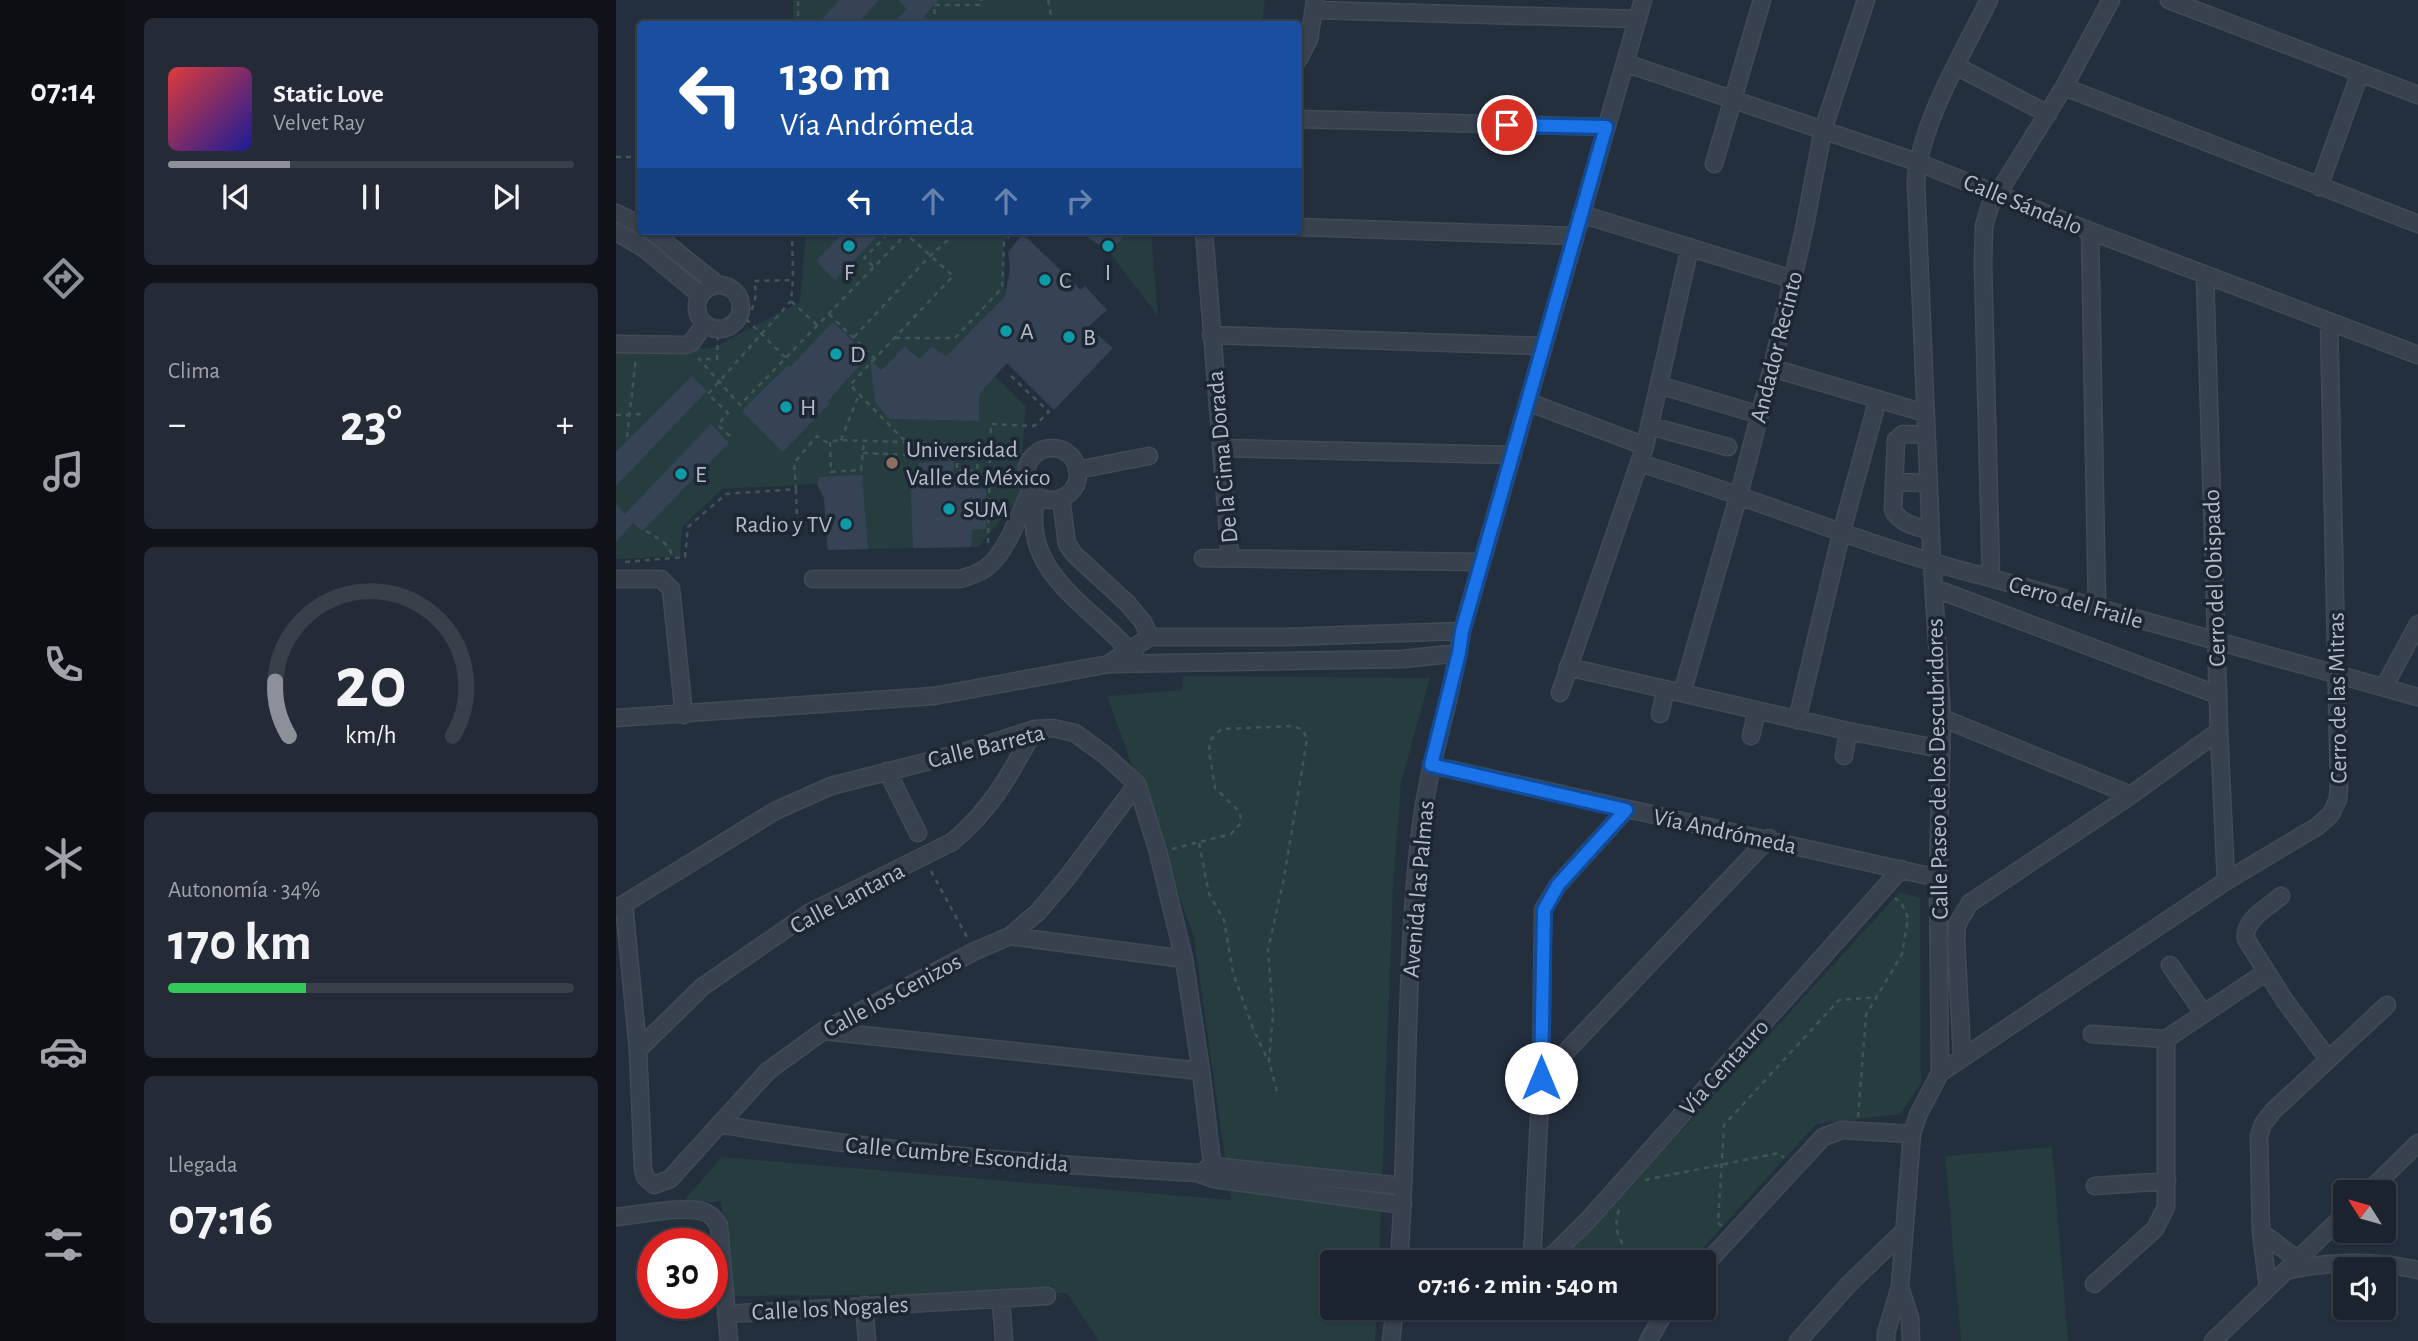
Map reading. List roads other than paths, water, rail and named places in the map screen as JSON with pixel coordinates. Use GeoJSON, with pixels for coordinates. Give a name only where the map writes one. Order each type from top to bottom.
{"type":"FeatureCollection","features":[{"type":"Feature","properties":{"kind":"street","name":"Avenida las Palmas"},"geometry":{"type":"LineString","coordinates":[[1400,1250],[1410,980],[1420,833],[1431,765],[1462,631],[1643,0]]}},
{"type":"Feature","properties":{"kind":"street"},"geometry":{"type":"LineString","coordinates":[[1714,164],[1762,0]]}},
{"type":"Feature","properties":{"kind":"street","name":"Andador Recinto"},"geometry":{"type":"LineString","coordinates":[[1660,714],[1674,691],[1739,494],[1793,279],[1823,130],[1866,0]]}},
{"type":"Feature","properties":{"kind":"street","name":"Calle Paseo de los Descubridores"},"geometry":{"type":"LineString","coordinates":[[1883,1338],[1900,1287],[1912,1135],[1927,1096],[1940,1073],[1938,878],[1942,718],[1930,531],[1917,162],[1956,66],[1989,0]]}},
{"type":"Feature","properties":{"kind":"street"},"geometry":{"type":"LineString","coordinates":[[1991,578],[1984,226],[1990,206],[2064,87],[2111,0]]}},
{"type":"Feature","properties":{"kind":"street"},"geometry":{"type":"LineString","coordinates":[[2169,0],[2418,95]]}},
{"type":"Feature","properties":{"kind":"street"},"geometry":{"type":"LineString","coordinates":[[1302,52],[1309,39],[1315,5],[1637,19]]}},
{"type":"Feature","properties":{"kind":"street","name":"Calle Sándalo"},"geometry":{"type":"LineString","coordinates":[[1625,63],[1917,162],[2090,231],[2418,355]]}},
{"type":"Feature","properties":{"kind":"street"},"geometry":{"type":"LineString","coordinates":[[1956,66],[2048,114]]}},
{"type":"Feature","properties":{"kind":"street"},"geometry":{"type":"LineString","coordinates":[[2319,187],[2360,73]]}},
{"type":"Feature","properties":{"kind":"street"},"geometry":{"type":"LineString","coordinates":[[2064,87],[2418,224]]}},
{"type":"Feature","properties":{"kind":"street"},"geometry":{"type":"LineString","coordinates":[[1302,119],[1606,127]]}},
{"type":"Feature","properties":{"kind":"street"},"geometry":{"type":"LineString","coordinates":[[616,213],[637,224]]}},
{"type":"Feature","properties":{"kind":"street"},"geometry":{"type":"LineString","coordinates":[[1581,214],[1793,279]]}},
{"type":"Feature","properties":{"kind":"street"},"geometry":{"type":"LineString","coordinates":[[1302,227],[1574,236]]}},
{"type":"Feature","properties":{"kind":"street"},"geometry":{"type":"LineString","coordinates":[[2090,231],[2097,608]]}},
{"type":"Feature","properties":{"kind":"street"},"geometry":{"type":"LineString","coordinates":[[616,232],[645,249],[700,295]]}},
{"type":"Feature","properties":{"kind":"street"},"geometry":{"type":"LineString","coordinates":[[656,235],[718,285],[732,289],[737,294],[740,300],[739,314],[730,326],[715,329],[705,324],[698,316],[696,308],[700,295],[711,286],[718,285]]}},
{"type":"Feature","properties":{"kind":"street","name":"De la Cima Dorada"},"geometry":{"type":"LineString","coordinates":[[1204,235],[1230,556],[1482,562]]}},
{"type":"Feature","properties":{"kind":"street"},"geometry":{"type":"LineString","coordinates":[[1560,693],[1645,446],[1690,247]]}},
{"type":"Feature","properties":{"kind":"street","name":"Cerro del Obispado"},"geometry":{"type":"LineString","coordinates":[[2205,275],[2225,881]]}},
{"type":"Feature","properties":{"kind":"street","name":"Cerro de las Mitras"},"geometry":{"type":"LineString","coordinates":[[1940,1073],[1962,1055],[2225,881],[2318,826],[2331,814],[2338,799],[2339,786],[2339,675],[2329,321]]}},
{"type":"Feature","properties":{"kind":"street"},"geometry":{"type":"LineString","coordinates":[[616,344],[685,345],[691,343],[705,324]]}},
{"type":"Feature","properties":{"kind":"street"},"geometry":{"type":"LineString","coordinates":[[1211,335],[1543,346]]}},
{"type":"Feature","properties":{"kind":"street"},"geometry":{"type":"LineString","coordinates":[[1772,368],[1925,413]]}},
{"type":"Feature","properties":{"kind":"street"},"geometry":{"type":"LineString","coordinates":[[1659,385],[1760,415]]}},
{"type":"Feature","properties":{"kind":"street"},"geometry":{"type":"LineString","coordinates":[[1797,720],[1841,534],[1878,399]]}},
{"type":"Feature","properties":{"kind":"street"},"geometry":{"type":"LineString","coordinates":[[1528,402],[1645,446]]}},
{"type":"Feature","properties":{"kind":"street"},"geometry":{"type":"LineString","coordinates":[[1650,426],[1728,447]]}},
{"type":"Feature","properties":{"kind":"street"},"geometry":{"type":"LineString","coordinates":[[1926,435],[1903,433],[1896,440],[1893,510],[1897,517],[1930,531]]}},
{"type":"Feature","properties":{"kind":"street"},"geometry":{"type":"LineString","coordinates":[[1054,448],[1062,450],[1075,462],[1077,470],[1074,487],[1061,498],[1044,499],[1034,492],[1027,482],[1028,465],[1038,452],[1054,448]]}},
{"type":"Feature","properties":{"kind":"street"},"geometry":{"type":"LineString","coordinates":[[1222,448],[1513,455]]}},
{"type":"Feature","properties":{"kind":"street"},"geometry":{"type":"LineString","coordinates":[[1077,470],[1149,456]]}},
{"type":"Feature","properties":{"kind":"street","name":"Cerro del Fraile"},"geometry":{"type":"LineString","coordinates":[[1639,463],[1739,494],[1841,534],[1932,564],[2418,697]]}},
{"type":"Feature","properties":{"kind":"street"},"geometry":{"type":"LineString","coordinates":[[1894,482],[1928,483]]}},
{"type":"Feature","properties":{"kind":"street"},"geometry":{"type":"LineString","coordinates":[[813,579],[960,579],[988,567],[1034,492]]}},
{"type":"Feature","properties":{"kind":"street"},"geometry":{"type":"LineString","coordinates":[[1034,492],[1032,523],[1035,541],[1044,562],[1062,586],[1134,656]]}},
{"type":"Feature","properties":{"kind":"street"},"geometry":{"type":"LineString","coordinates":[[1061,498],[1068,544],[1074,554],[1128,604],[1143,622],[1150,638]]}},
{"type":"Feature","properties":{"kind":"street"},"geometry":{"type":"LineString","coordinates":[[1203,558],[1230,556]]}},
{"type":"Feature","properties":{"kind":"street"},"geometry":{"type":"LineString","coordinates":[[616,579],[661,579],[671,589],[684,715]]}},
{"type":"Feature","properties":{"kind":"street"},"geometry":{"type":"LineString","coordinates":[[1934,588],[2218,695]]}},
{"type":"Feature","properties":{"kind":"street"},"geometry":{"type":"LineString","coordinates":[[2384,687],[2418,624]]}},
{"type":"Feature","properties":{"kind":"street"},"geometry":{"type":"LineString","coordinates":[[1134,656],[1150,638],[1378,635],[1462,631]]}},
{"type":"Feature","properties":{"kind":"street"},"geometry":{"type":"LineString","coordinates":[[1200,661],[1201,637]]}},
{"type":"Feature","properties":{"kind":"street"},"geometry":{"type":"LineString","coordinates":[[616,718],[934,696],[1109,664],[1134,656],[1255,663],[1403,659],[1459,653]]}},
{"type":"Feature","properties":{"kind":"street"},"geometry":{"type":"LineString","coordinates":[[1568,667],[1848,732],[1941,749]]}},
{"type":"Feature","properties":{"kind":"street"},"geometry":{"type":"LineString","coordinates":[[1751,736],[1757,711]]}},
{"type":"Feature","properties":{"kind":"street"},"geometry":{"type":"LineString","coordinates":[[1942,718],[2131,795]]}},
{"type":"Feature","properties":{"kind":"street","name":"Calle Barreta"},"geometry":{"type":"LineString","coordinates":[[620,907],[775,811],[831,786],[957,754],[1035,729],[1053,728],[1075,733],[1137,784]]}},
{"type":"Feature","properties":{"kind":"street","name":"Calle Lantana"},"geometry":{"type":"LineString","coordinates":[[638,1050],[702,986],[810,913],[952,842],[992,803],[1035,729]]}},
{"type":"Feature","properties":{"kind":"street"},"geometry":{"type":"LineString","coordinates":[[1962,1055],[1956,941],[1957,924],[1970,903],[2131,795],[2219,731]]}},
{"type":"Feature","properties":{"kind":"street"},"geometry":{"type":"LineString","coordinates":[[1844,756],[1848,732]]}},
{"type":"Feature","properties":{"kind":"street","name":"Vía Andrómeda"},"geometry":{"type":"LineString","coordinates":[[1431,765],[1626,810],[1769,838],[1938,878]]}},
{"type":"Feature","properties":{"kind":"street"},"geometry":{"type":"LineString","coordinates":[[887,771],[918,833]]}},
{"type":"Feature","properties":{"kind":"street"},"geometry":{"type":"LineString","coordinates":[[1137,784],[1158,852],[1184,959],[1201,1071],[1208,1173]]}},
{"type":"Feature","properties":{"kind":"street","name":"Calle los Cenizos"},"geometry":{"type":"LineString","coordinates":[[638,1050],[643,1168],[645,1177],[653,1185],[670,1179],[768,1071],[823,1031],[975,951],[1010,936],[1038,912],[1066,879],[1137,784]]}},
{"type":"Feature","properties":{"kind":"street"},"geometry":{"type":"LineString","coordinates":[[1533,1250],[1541,1078],[1544,910],[1558,885],[1626,810]]}},
{"type":"Feature","properties":{"kind":"street"},"geometry":{"type":"LineString","coordinates":[[1541,1078],[1769,838]]}},
{"type":"Feature","properties":{"kind":"street","name":"Vía Centauro"},"geometry":{"type":"LineString","coordinates":[[1558,1250],[1611,1195],[1901,869]]}},
{"type":"Feature","properties":{"kind":"street"},"geometry":{"type":"LineString","coordinates":[[2281,896],[2251,921],[2245,930],[2246,939],[2304,1029],[2328,1059]]}},
{"type":"Feature","properties":{"kind":"street"},"geometry":{"type":"LineString","coordinates":[[620,907],[638,1050]]}},
{"type":"Feature","properties":{"kind":"street"},"geometry":{"type":"LineString","coordinates":[[1010,936],[1184,959]]}},
{"type":"Feature","properties":{"kind":"street"},"geometry":{"type":"LineString","coordinates":[[2170,965],[2204,1014]]}},
{"type":"Feature","properties":{"kind":"street"},"geometry":{"type":"LineString","coordinates":[[2092,1034],[2166,1039],[2266,972]]}},
{"type":"Feature","properties":{"kind":"street"},"geometry":{"type":"LineString","coordinates":[[2268,1287],[2261,1232],[2260,1130],[2273,1111],[2387,1005]]}},
{"type":"Feature","properties":{"kind":"street"},"geometry":{"type":"LineString","coordinates":[[823,1031],[1201,1071]]}},
{"type":"Feature","properties":{"kind":"street"},"geometry":{"type":"LineString","coordinates":[[2094,1284],[2160,1222],[2167,1200],[2166,1039]]}},
{"type":"Feature","properties":{"kind":"street","name":"Calle Cumbre Escondida"},"geometry":{"type":"LineString","coordinates":[[719,1124],[879,1149],[1022,1162],[1403,1186]]}},
{"type":"Feature","properties":{"kind":"street"},"geometry":{"type":"LineString","coordinates":[[1716,1253],[1823,1137],[1835,1131],[1912,1135]]}},
{"type":"Feature","properties":{"kind":"street"},"geometry":{"type":"LineString","coordinates":[[2380,1180],[2418,1143]]}},
{"type":"Feature","properties":{"kind":"street","name":"Calle Cumbre Escondida"},"geometry":{"type":"LineString","coordinates":[[1208,1173],[1403,1205]]}},
{"type":"Feature","properties":{"kind":"street"},"geometry":{"type":"LineString","coordinates":[[2095,1186],[2167,1181]]}},
{"type":"Feature","properties":{"kind":"street","name":"Calle los Nogales"},"geometry":{"type":"LineString","coordinates":[[616,1217],[689,1210],[704,1212],[713,1217],[719,1228]]}},
{"type":"Feature","properties":{"kind":"street"},"geometry":{"type":"LineString","coordinates":[[2213,1341],[2333,1226]]}},
{"type":"Feature","properties":{"kind":"street"},"geometry":{"type":"LineString","coordinates":[[1798,1341],[1849,1284],[1904,1231]]}},
{"type":"Feature","properties":{"kind":"street"},"geometry":{"type":"LineString","coordinates":[[2261,1232],[2292,1265],[2355,1262],[2389,1264],[2418,1270]]}},
{"type":"Feature","properties":{"kind":"street","name":"Calle Paseo de los Descubridores"},"geometry":{"type":"LineString","coordinates":[[1900,1287],[1910,1318],[1911,1341]]}},
{"type":"Feature","properties":{"kind":"street","name":"Calle los Nogales"},"geometry":{"type":"LineString","coordinates":[[728,1314],[1046,1296]]}},
{"type":"Feature","properties":{"kind":"street"},"geometry":{"type":"LineString","coordinates":[[1001,1300],[1004,1341]]}},
{"type":"Feature","properties":{"kind":"street"},"geometry":{"type":"LineString","coordinates":[[864,1305],[867,1341]]}},
{"type":"Feature","properties":{"kind":"street"},"geometry":{"type":"LineString","coordinates":[[1883,1338],[1910,1318]]}},
{"type":"Feature","properties":{"kind":"street"},"geometry":{"type":"LineString","coordinates":[[727,1319],[729,1341]]}},
{"type":"Feature","properties":{"kind":"street"},"geometry":{"type":"LineString","coordinates":[[1391,1341],[1393,1320]]}},
{"type":"Feature","properties":{"kind":"street"},"geometry":{"type":"LineString","coordinates":[[1648,1341],[1660,1320]]}},
{"type":"Feature","properties":{"kind":"place","name":"F"},"geometry":{"type":"Point","coordinates":[849,246]}},
{"type":"Feature","properties":{"kind":"place","name":"I"},"geometry":{"type":"Point","coordinates":[1108,246]}},
{"type":"Feature","properties":{"kind":"place","name":"C"},"geometry":{"type":"Point","coordinates":[1045,280]}},
{"type":"Feature","properties":{"kind":"place","name":"A"},"geometry":{"type":"Point","coordinates":[1006,331]}},
{"type":"Feature","properties":{"kind":"place","name":"B"},"geometry":{"type":"Point","coordinates":[1069,337]}},
{"type":"Feature","properties":{"kind":"place","name":"D"},"geometry":{"type":"Point","coordinates":[836,354]}},
{"type":"Feature","properties":{"kind":"place","name":"H"},"geometry":{"type":"Point","coordinates":[786,407]}},
{"type":"Feature","properties":{"kind":"place","name":"Universidad Valle de México"},"geometry":{"type":"Point","coordinates":[892,463]}},
{"type":"Feature","properties":{"kind":"place","name":"E"},"geometry":{"type":"Point","coordinates":[681,474]}},
{"type":"Feature","properties":{"kind":"place","name":"SUM"},"geometry":{"type":"Point","coordinates":[949,509]}},
{"type":"Feature","properties":{"kind":"place","name":"Radio y TV"},"geometry":{"type":"Point","coordinates":[846,524]}}]}
